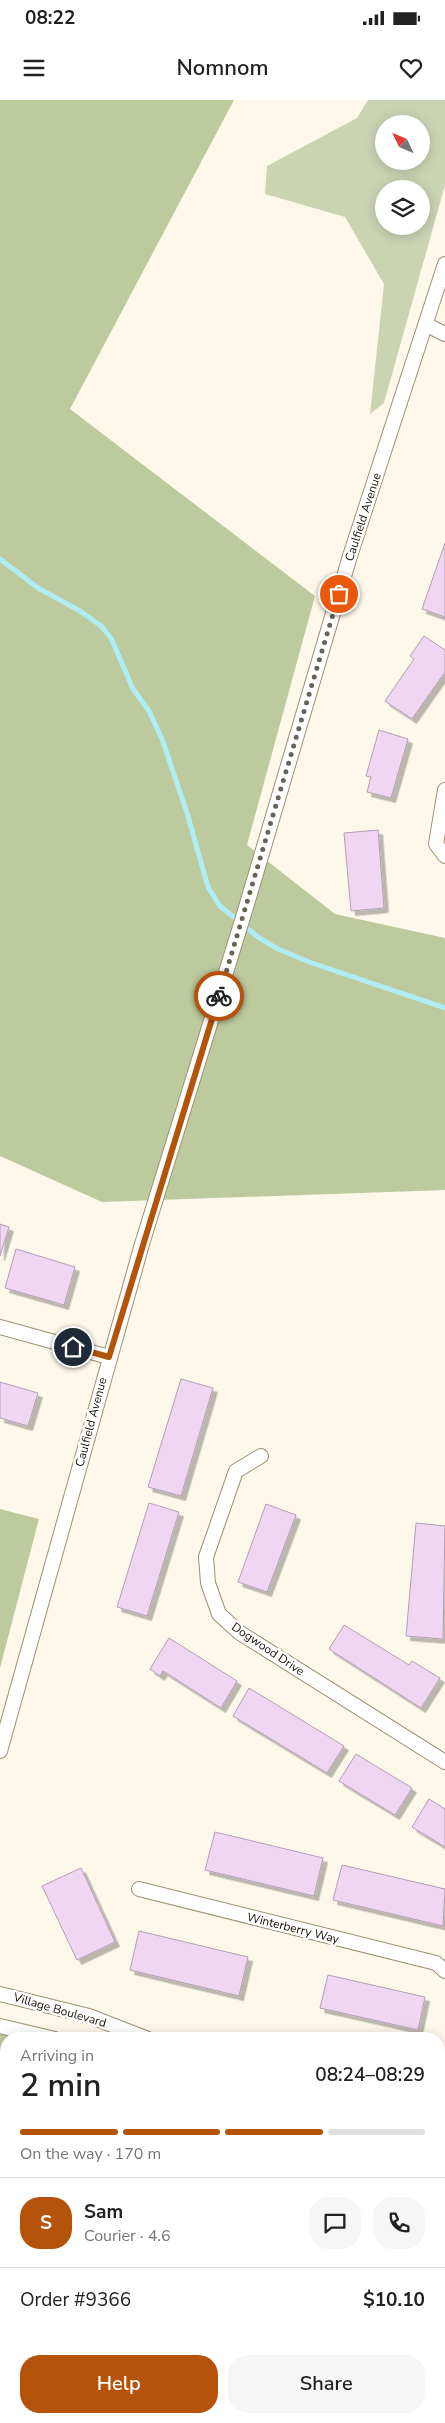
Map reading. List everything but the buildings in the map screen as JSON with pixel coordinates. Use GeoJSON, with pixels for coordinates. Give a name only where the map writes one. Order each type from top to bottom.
{"type":"FeatureCollection","features":[{"type":"Feature","properties":{"kind":"street","name":"Caulfield Avenue"},"geometry":{"type":"LineString","coordinates":[[0,1751],[109,1357],[238,935],[350,556],[427,325],[445,264]]}},
{"type":"Feature","properties":{"kind":"street"},"geometry":{"type":"LineString","coordinates":[[427,325],[445,334]]}},
{"type":"Feature","properties":{"kind":"street"},"geometry":{"type":"LineString","coordinates":[[445,790],[436,844],[445,856]]}},
{"type":"Feature","properties":{"kind":"street"},"geometry":{"type":"LineString","coordinates":[[0,1327],[109,1357]]}},
{"type":"Feature","properties":{"kind":"street","name":"Dogwood Drive"},"geometry":{"type":"LineString","coordinates":[[261,1456],[236,1472],[206,1557],[208,1583],[219,1614],[240,1633],[444,1759]]}},
{"type":"Feature","properties":{"kind":"street","name":"Winterberry Way"},"geometry":{"type":"LineString","coordinates":[[139,1889],[436,1963],[445,1971]]}},
{"type":"Feature","properties":{"kind":"street","name":"Village Boulevard"},"geometry":{"type":"LineString","coordinates":[[0,1994],[89,2016],[130,2032]]}},
{"type":"Feature","properties":{"kind":"street"},"geometry":{"type":"LineString","coordinates":[[0,2026],[25,2032]]}},
{"type":"Feature","properties":{"kind":"green space"},"geometry":{"type":"Polygon","coordinates":[[[0,100],[234,100],[70,409],[315,596],[247,845],[335,914],[445,938],[445,1190],[102,1202],[0,1156],[0,100]]]}},
{"type":"Feature","properties":{"kind":"green space"},"geometry":{"type":"Polygon","coordinates":[[[368,100],[445,100],[445,185],[384,403],[370,414],[384,284],[345,217],[265,194],[267,166],[357,118],[368,100]]]}},
{"type":"Feature","properties":{"kind":"green space"},"geometry":{"type":"Polygon","coordinates":[[[0,1509],[39,1519],[0,1668],[0,1509]]]}},
{"type":"Feature","properties":{"kind":"waterway"},"geometry":{"type":"LineString","coordinates":[[0,559],[38,588],[80,611],[101,626],[111,638],[133,689],[149,711],[162,739],[187,813],[208,887],[220,906],[258,937],[276,948],[309,962],[445,1008]]}},
{"type":"Feature","properties":{"kind":"way so far"},"geometry":{"type":"LineString","coordinates":[[219,996],[339,594]]}},
{"type":"Feature","properties":{"kind":"route"},"geometry":{"type":"LineString","coordinates":[[73,1347],[109,1357],[219,996]]}}]}
